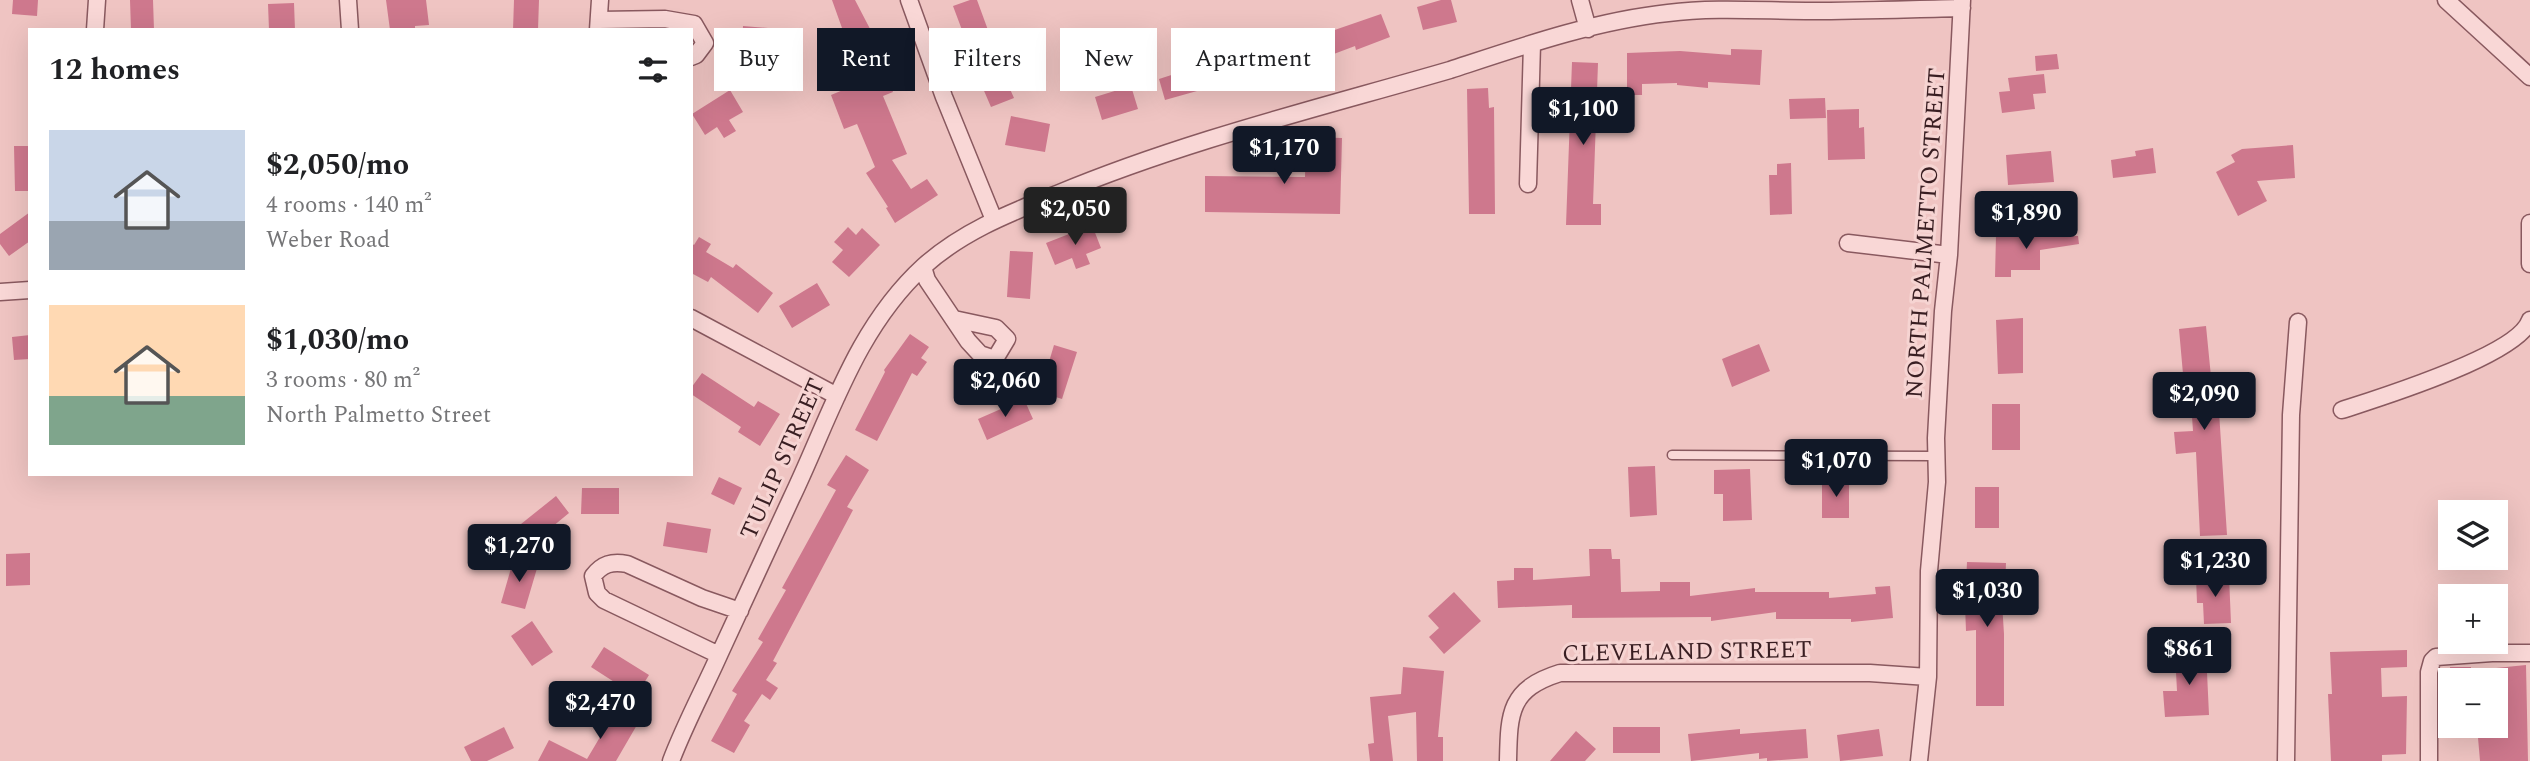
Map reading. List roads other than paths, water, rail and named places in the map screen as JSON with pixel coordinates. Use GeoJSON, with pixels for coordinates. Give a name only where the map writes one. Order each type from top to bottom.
{"type":"FeatureCollection","features":[{"type":"Feature","properties":{"kind":"street"},"geometry":{"type":"LineString","coordinates":[[95,28],[97,0]]}},
{"type":"Feature","properties":{"kind":"street"},"geometry":{"type":"LineString","coordinates":[[348,0],[350,28]]}},
{"type":"Feature","properties":{"kind":"street"},"geometry":{"type":"LineString","coordinates":[[600,0],[598,25],[666,19],[694,24],[705,43],[693,55]]}},
{"type":"Feature","properties":{"kind":"street"},"geometry":{"type":"LineString","coordinates":[[908,0],[994,220]]}},
{"type":"Feature","properties":{"kind":"street"},"geometry":{"type":"LineString","coordinates":[[1580,0],[1588,29]]}},
{"type":"Feature","properties":{"kind":"street"},"geometry":{"type":"LineString","coordinates":[[2446,0],[2530,78]]}},
{"type":"Feature","properties":{"kind":"street","name":"TULIP STREET"},"geometry":{"type":"LineString","coordinates":[[671,761],[849,368],[882,313],[923,267],[970,232],[1096,178],[1176,149],[1588,29],[1668,13],[1962,4]]}},
{"type":"Feature","properties":{"kind":"street","name":"NORTH PALMETTO STREET"},"geometry":{"type":"LineString","coordinates":[[1919,761],[1927,677],[1929,570],[1936,505],[1942,333],[1949,255],[1962,4]]}},
{"type":"Feature","properties":{"kind":"street"},"geometry":{"type":"LineString","coordinates":[[1528,184],[1532,44]]}},
{"type":"Feature","properties":{"kind":"street"},"geometry":{"type":"LineString","coordinates":[[2530,223],[2530,264]]}},
{"type":"Feature","properties":{"kind":"street"},"geometry":{"type":"LineString","coordinates":[[1848,243],[1949,255]]}},
{"type":"Feature","properties":{"kind":"street"},"geometry":{"type":"LineString","coordinates":[[923,267],[927,279],[954,319]]}},
{"type":"Feature","properties":{"kind":"street"},"geometry":{"type":"LineString","coordinates":[[0,292],[28,289]]}},
{"type":"Feature","properties":{"kind":"street"},"geometry":{"type":"LineString","coordinates":[[693,319],[836,396]]}},
{"type":"Feature","properties":{"kind":"street"},"geometry":{"type":"LineString","coordinates":[[2342,410],[2418,386],[2509,344],[2527,329],[2530,320]]}},
{"type":"Feature","properties":{"kind":"street"},"geometry":{"type":"LineString","coordinates":[[2286,761],[2291,415],[2298,322]]}},
{"type":"Feature","properties":{"kind":"street"},"geometry":{"type":"LineString","coordinates":[[719,655],[604,600],[597,593],[593,576],[606,564],[626,564],[702,598],[740,611]]}},
{"type":"Feature","properties":{"kind":"street"},"geometry":{"type":"LineString","coordinates":[[2429,761],[2429,667],[2436,657],[2530,653]]}},
{"type":"Feature","properties":{"kind":"street","name":"CLEVELAND STREET"},"geometry":{"type":"LineString","coordinates":[[1508,761],[1509,725],[1520,696],[1531,685],[1560,673],[1870,673],[1927,677]]}},
{"type":"Feature","properties":{"kind":"lane"},"geometry":{"type":"LineString","coordinates":[[1672,454],[1936,456]]}}]}
